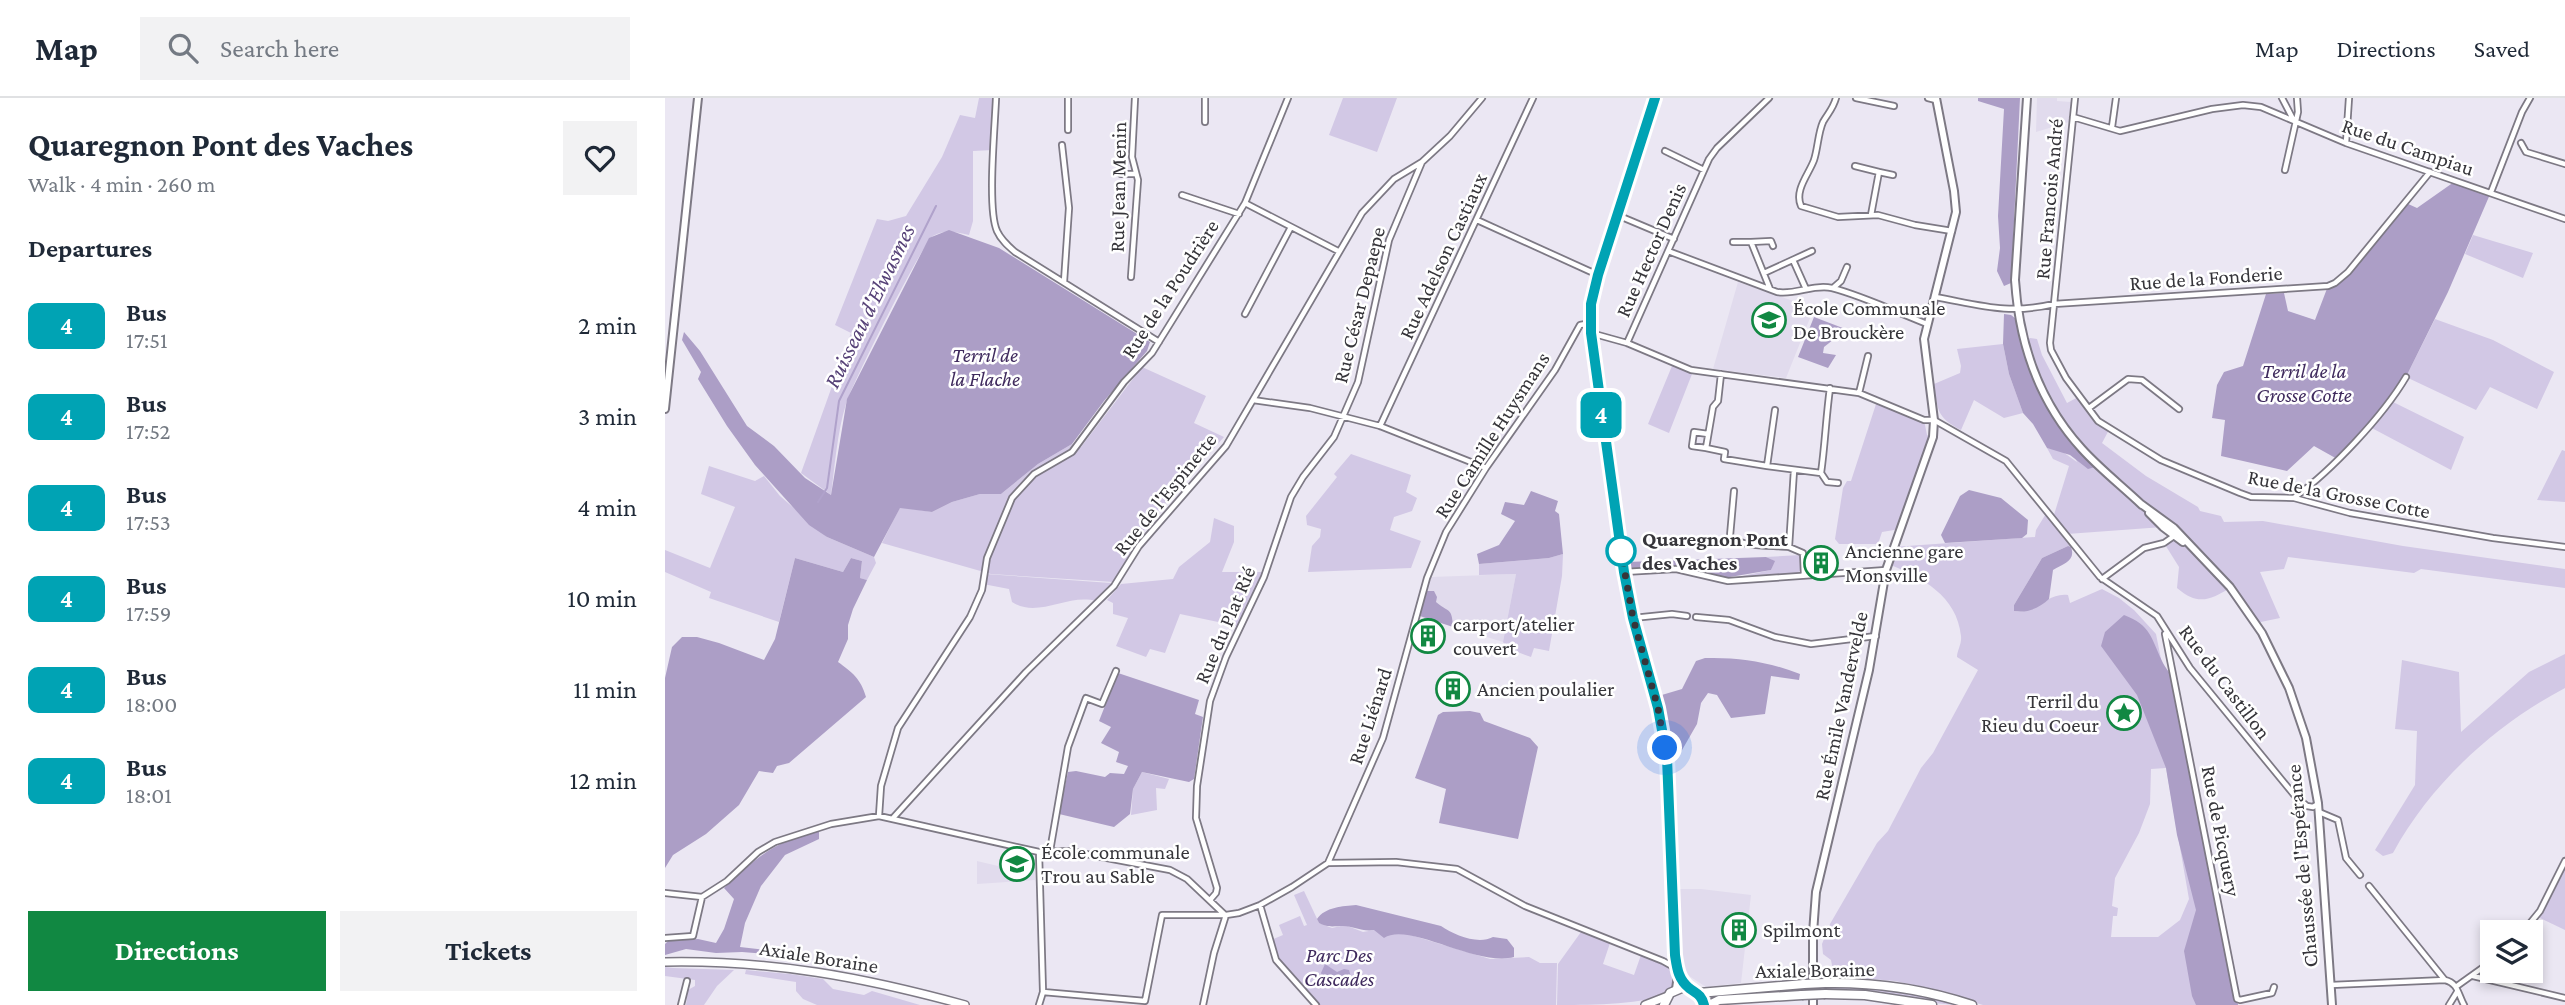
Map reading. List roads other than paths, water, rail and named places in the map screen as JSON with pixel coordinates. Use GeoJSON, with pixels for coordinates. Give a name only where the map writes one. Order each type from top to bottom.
{"type":"FeatureCollection","features":[{"type":"Feature","properties":{"kind":"highway","name":"Axiale Boraine"},"geometry":{"type":"LineString","coordinates":[[1932,1005],[1865,995],[1825,994],[1719,1000],[1707,1005],[1699,993],[1825,983],[1884,985],[1932,993],[1972,1005]]}},
{"type":"Feature","properties":{"kind":"highway"},"geometry":{"type":"LineString","coordinates":[[1664,1005],[1668,996],[1676,989],[1689,988],[1699,993]]}},
{"type":"Feature","properties":{"kind":"main road","name":"Axiale Boraine"},"geometry":{"type":"LineString","coordinates":[[665,962],[748,963],[799,968],[866,980],[965,1005]]}},
{"type":"Feature","properties":{"kind":"main road"},"geometry":{"type":"LineString","coordinates":[[1645,1005],[1668,996]]}},
{"type":"Feature","properties":{"kind":"street"},"geometry":{"type":"LineString","coordinates":[[665,409],[698,98]]}},
{"type":"Feature","properties":{"kind":"street"},"geometry":{"type":"LineString","coordinates":[[996,98],[993,210],[997,231],[1002,240],[1015,252],[1159,342]]}},
{"type":"Feature","properties":{"kind":"street"},"geometry":{"type":"LineString","coordinates":[[1068,98],[1068,130]]}},
{"type":"Feature","properties":{"kind":"street","name":"Rue Jean Menin"},"geometry":{"type":"LineString","coordinates":[[1131,277],[1138,180],[1132,157],[1135,98]]}},
{"type":"Feature","properties":{"kind":"street"},"geometry":{"type":"LineString","coordinates":[[1205,98],[1205,122]]}},
{"type":"Feature","properties":{"kind":"street","name":"Rue de la Poudrière"},"geometry":{"type":"LineString","coordinates":[[879,816],[881,786],[898,728],[966,624],[982,590],[987,558],[1012,498],[1034,474],[1077,446],[1124,382],[1145,362],[1159,342],[1245,203],[1288,98]]}},
{"type":"Feature","properties":{"kind":"street"},"geometry":{"type":"LineString","coordinates":[[1422,162],[1450,136],[1482,98]]}},
{"type":"Feature","properties":{"kind":"street","name":"Rue Adelson Castiaux"},"geometry":{"type":"LineString","coordinates":[[1380,426],[1533,98]]}},
{"type":"Feature","properties":{"kind":"street"},"geometry":{"type":"LineString","coordinates":[[1655,98],[1598,275],[1591,304],[1591,333],[1624,572],[1633,618],[1658,708],[1667,761],[1678,975],[1676,989]]}},
{"type":"Feature","properties":{"kind":"street","name":"Rue Hector Denis"},"geometry":{"type":"LineString","coordinates":[[1627,342],[1704,170],[1717,148],[1769,98]]}},
{"type":"Feature","properties":{"kind":"street"},"geometry":{"type":"LineString","coordinates":[[1836,98],[1833,111],[1823,122],[1813,163],[1806,172],[1799,200],[1801,206],[1838,216],[1878,215],[1952,231]]}},
{"type":"Feature","properties":{"kind":"street"},"geometry":{"type":"LineString","coordinates":[[1856,98],[1894,106]]}},
{"type":"Feature","properties":{"kind":"street"},"geometry":{"type":"LineString","coordinates":[[1928,98],[1936,99]]}},
{"type":"Feature","properties":{"kind":"street"},"geometry":{"type":"LineString","coordinates":[[2027,98],[2015,264],[2018,310],[2032,367],[2050,405],[2082,449],[2174,536],[2192,549]]}},
{"type":"Feature","properties":{"kind":"street","name":"Rue Francois André"},"geometry":{"type":"LineString","coordinates":[[2054,303],[2075,98]]}},
{"type":"Feature","properties":{"kind":"street"},"geometry":{"type":"LineString","coordinates":[[2112,127],[2116,98]]}},
{"type":"Feature","properties":{"kind":"street"},"geometry":{"type":"LineString","coordinates":[[2282,98],[2294,121]]}},
{"type":"Feature","properties":{"kind":"street"},"geometry":{"type":"LineString","coordinates":[[2285,170],[2298,112],[2297,98]]}},
{"type":"Feature","properties":{"kind":"street"},"geometry":{"type":"LineString","coordinates":[[2346,143],[2349,98]]}},
{"type":"Feature","properties":{"kind":"street","name":"Rue du Campiau"},"geometry":{"type":"LineString","coordinates":[[2491,192],[2530,98]]}},
{"type":"Feature","properties":{"kind":"street","name":"Rue Émile Vandervelde"},"geometry":{"type":"LineString","coordinates":[[1813,1005],[1815,901],[1863,700],[1886,570],[1933,437],[1934,420],[1924,350],[1927,324],[1952,231],[1956,202],[1936,99]]}},
{"type":"Feature","properties":{"kind":"street","name":"Rue du Campiau"},"geometry":{"type":"LineString","coordinates":[[2073,117],[2120,131],[2212,109],[2243,105],[2261,107],[2346,143],[2565,219]]}},
{"type":"Feature","properties":{"kind":"street"},"geometry":{"type":"LineString","coordinates":[[2521,143],[2526,152],[2565,164]]}},
{"type":"Feature","properties":{"kind":"street"},"geometry":{"type":"LineString","coordinates":[[1062,145],[1069,208],[1064,282]]}},
{"type":"Feature","properties":{"kind":"street","name":"Rue Hector Denis"},"geometry":{"type":"LineString","coordinates":[[1665,151],[1704,170]]}},
{"type":"Feature","properties":{"kind":"street","name":"Rue de l'Espinette"},"geometry":{"type":"LineString","coordinates":[[893,818],[1026,672],[1114,586],[1139,546],[1226,446],[1338,251],[1370,203],[1394,179],[1422,162]]}},
{"type":"Feature","properties":{"kind":"street","name":"Rue César Depaepe"},"geometry":{"type":"LineString","coordinates":[[1343,417],[1360,374],[1389,240],[1422,162]]}},
{"type":"Feature","properties":{"kind":"street"},"geometry":{"type":"LineString","coordinates":[[1855,166],[1893,175]]}},
{"type":"Feature","properties":{"kind":"street"},"geometry":{"type":"LineString","coordinates":[[1871,215],[1879,172]]}},
{"type":"Feature","properties":{"kind":"street","name":"Rue de la Fonderie"},"geometry":{"type":"LineString","coordinates":[[1934,297],[2018,310],[2054,303],[2328,286],[2336,283],[2348,272],[2430,172]]}},
{"type":"Feature","properties":{"kind":"street"},"geometry":{"type":"LineString","coordinates":[[1121,174],[1136,174]]}},
{"type":"Feature","properties":{"kind":"street","name":"Rue de la Poudrière"},"geometry":{"type":"LineString","coordinates":[[1182,195],[1238,214]]}},
{"type":"Feature","properties":{"kind":"street"},"geometry":{"type":"LineString","coordinates":[[1245,203],[1338,251]]}},
{"type":"Feature","properties":{"kind":"street"},"geometry":{"type":"LineString","coordinates":[[1616,215],[1674,239]]}},
{"type":"Feature","properties":{"kind":"street"},"geometry":{"type":"LineString","coordinates":[[1477,220],[1598,275]]}},
{"type":"Feature","properties":{"kind":"street"},"geometry":{"type":"LineString","coordinates":[[1245,314],[1291,227]]}},
{"type":"Feature","properties":{"kind":"street"},"geometry":{"type":"LineString","coordinates":[[1733,242],[1771,241],[1773,246]]}},
{"type":"Feature","properties":{"kind":"street"},"geometry":{"type":"LineString","coordinates":[[1751,242],[1771,290]]}},
{"type":"Feature","properties":{"kind":"street"},"geometry":{"type":"LineString","coordinates":[[1668,251],[1771,290],[1792,293],[1805,289],[1833,289],[1927,324]]}},
{"type":"Feature","properties":{"kind":"street"},"geometry":{"type":"LineString","coordinates":[[1764,273],[1812,251]]}},
{"type":"Feature","properties":{"kind":"street"},"geometry":{"type":"LineString","coordinates":[[1793,260],[1805,289]]}},
{"type":"Feature","properties":{"kind":"street"},"geometry":{"type":"LineString","coordinates":[[1833,289],[1841,281],[1847,267]]}},
{"type":"Feature","properties":{"kind":"street","name":"Rue de la Grosse Cotte"},"geometry":{"type":"LineString","coordinates":[[2054,303],[2051,350],[2066,378],[2098,421],[2161,460],[2251,497],[2294,498],[2350,513],[2493,538],[2564,547]]}},
{"type":"Feature","properties":{"kind":"street","name":"Rue Camille Huysmans"},"geometry":{"type":"LineString","coordinates":[[1429,574],[1454,517],[1555,370],[1580,325],[1591,323]]}},
{"type":"Feature","properties":{"kind":"street","name":"Rue du Castillon"},"geometry":{"type":"LineString","coordinates":[[1591,333],[1627,342],[1691,370],[1859,393],[1924,420],[1934,420],[2006,461],[2102,579],[2152,612],[2190,668],[2295,796],[2307,806],[2313,807],[2318,803]]}},
{"type":"Feature","properties":{"kind":"street"},"geometry":{"type":"LineString","coordinates":[[1859,393],[1868,356]]}},
{"type":"Feature","properties":{"kind":"street"},"geometry":{"type":"LineString","coordinates":[[1706,448],[1713,407],[1718,401],[1721,374]]}},
{"type":"Feature","properties":{"kind":"street"},"geometry":{"type":"LineString","coordinates":[[2294,498],[2339,460],[2395,395],[2406,377]]}},
{"type":"Feature","properties":{"kind":"street"},"geometry":{"type":"LineString","coordinates":[[2089,408],[2128,379],[2135,378],[2142,380],[2179,409]]}},
{"type":"Feature","properties":{"kind":"street"},"geometry":{"type":"LineString","coordinates":[[1830,388],[1823,433],[1826,440],[1821,473],[1827,482],[1838,484]]}},
{"type":"Feature","properties":{"kind":"street"},"geometry":{"type":"LineString","coordinates":[[1253,400],[1310,408],[1380,426],[1486,468]]}},
{"type":"Feature","properties":{"kind":"street"},"geometry":{"type":"LineString","coordinates":[[1767,466],[1775,410]]}},
{"type":"Feature","properties":{"kind":"street","name":"Rue du Plat Rié"},"geometry":{"type":"LineString","coordinates":[[1210,900],[1217,888],[1196,818],[1210,701],[1226,657],[1264,577],[1291,497],[1334,437],[1343,417]]}},
{"type":"Feature","properties":{"kind":"street"},"geometry":{"type":"LineString","coordinates":[[1708,434],[1694,432],[1692,446],[1725,452],[1724,459],[1821,473]]}},
{"type":"Feature","properties":{"kind":"street"},"geometry":{"type":"LineString","coordinates":[[1789,547],[1794,470]]}},
{"type":"Feature","properties":{"kind":"street"},"geometry":{"type":"LineString","coordinates":[[1734,491],[1730,536],[1732,539],[1789,547],[1803,553],[1804,575]]}},
{"type":"Feature","properties":{"kind":"street"},"geometry":{"type":"LineString","coordinates":[[2141,504],[2174,528],[2192,549]]}},
{"type":"Feature","properties":{"kind":"street"},"geometry":{"type":"LineString","coordinates":[[2102,579],[2144,548],[2164,543],[2174,536]]}},
{"type":"Feature","properties":{"kind":"street","name":"Chaussée de l'Espérance"},"geometry":{"type":"LineString","coordinates":[[2192,549],[2243,604],[2277,660],[2306,738],[2319,812],[2332,1005]]}},
{"type":"Feature","properties":{"kind":"street"},"geometry":{"type":"LineString","coordinates":[[1624,572],[1676,569],[1728,581],[1886,570]]}},
{"type":"Feature","properties":{"kind":"street","name":"Rue Liénard"},"geometry":{"type":"LineString","coordinates":[[1328,863],[1383,738],[1429,574]]}},
{"type":"Feature","properties":{"kind":"street"},"geometry":{"type":"LineString","coordinates":[[1633,618],[1672,614],[1687,616]]}},
{"type":"Feature","properties":{"kind":"street"},"geometry":{"type":"LineString","coordinates":[[1696,617],[1729,620],[1776,636],[1811,644],[1875,636]]}},
{"type":"Feature","properties":{"kind":"street","name":"Rue de Picquery"},"geometry":{"type":"LineString","coordinates":[[2163,627],[2237,999],[2267,996],[2272,993],[2274,987]]}},
{"type":"Feature","properties":{"kind":"street"},"geometry":{"type":"LineString","coordinates":[[1050,851],[1068,747],[1086,698],[1103,704],[1116,671]]}},
{"type":"Feature","properties":{"kind":"street"},"geometry":{"type":"LineString","coordinates":[[2319,812],[2338,820],[2346,858],[2360,875]]}},
{"type":"Feature","properties":{"kind":"street"},"geometry":{"type":"LineString","coordinates":[[665,893],[702,897],[727,881],[758,852],[775,842],[831,824],[879,816],[1039,852],[1070,851],[1170,870],[1187,879],[1226,915]]}},
{"type":"Feature","properties":{"kind":"street"},"geometry":{"type":"LineString","coordinates":[[1038,1005],[1043,992],[1039,852]]}},
{"type":"Feature","properties":{"kind":"street"},"geometry":{"type":"LineString","coordinates":[[2533,920],[2540,911],[2565,861]]}},
{"type":"Feature","properties":{"kind":"street"},"geometry":{"type":"LineString","coordinates":[[1043,992],[1145,1003],[1162,915],[1226,915],[1260,905],[1328,863],[1396,862],[1457,870],[1525,906],[1663,961],[1672,967],[1689,988]]}},
{"type":"Feature","properties":{"kind":"street"},"geometry":{"type":"LineString","coordinates":[[2369,886],[2445,980],[2456,987],[2464,1005]]}},
{"type":"Feature","properties":{"kind":"street"},"geometry":{"type":"LineString","coordinates":[[665,938],[693,936],[702,897]]}},
{"type":"Feature","properties":{"kind":"street"},"geometry":{"type":"LineString","coordinates":[[1260,905],[1276,960],[1316,1005]]}},
{"type":"Feature","properties":{"kind":"street"},"geometry":{"type":"LineString","coordinates":[[1203,1005],[1213,953],[1226,915]]}},
{"type":"Feature","properties":{"kind":"street"},"geometry":{"type":"LineString","coordinates":[[2449,1005],[2456,987],[2480,971]]}},
{"type":"Feature","properties":{"kind":"street"},"geometry":{"type":"LineString","coordinates":[[2472,977],[2565,998]]}},
{"type":"Feature","properties":{"kind":"street"},"geometry":{"type":"LineString","coordinates":[[2331,985],[2445,980]]}},
{"type":"Feature","properties":{"kind":"street"},"geometry":{"type":"LineString","coordinates":[[681,1005],[687,981]]}},
{"type":"Feature","properties":{"kind":"waterway","name":"Ruisseau d'Elwasmes"},"geometry":{"type":"LineString","coordinates":[[818,502],[827,488],[839,401],[936,206]]}},
{"type":"Feature","properties":{"kind":"place","name":"École Communale De Brouckère"},"geometry":{"type":"Point","coordinates":[1769,320]}},
{"type":"Feature","properties":{"kind":"place","name":"Quaregnon Pont des Vaches"},"geometry":{"type":"Point","coordinates":[1621,551]}},
{"type":"Feature","properties":{"kind":"place","name":"Ancienne gare Monsville"},"geometry":{"type":"Point","coordinates":[1821,563]}},
{"type":"Feature","properties":{"kind":"place","name":"carport/atelier couvert"},"geometry":{"type":"Point","coordinates":[1428,636]}},
{"type":"Feature","properties":{"kind":"place","name":"Ancien poulalier"},"geometry":{"type":"Point","coordinates":[1453,689]}},
{"type":"Feature","properties":{"kind":"place","name":"Terril du Rieu du Coeur"},"geometry":{"type":"Point","coordinates":[2124,713]}},
{"type":"Feature","properties":{"kind":"place","name":"École communale Trou au Sable"},"geometry":{"type":"Point","coordinates":[1017,864]}},
{"type":"Feature","properties":{"kind":"place","name":"Spilmont"},"geometry":{"type":"Point","coordinates":[1739,930]}},
{"type":"Feature","properties":{"kind":"park label","name":"Terril de la Flache"},"geometry":{"type":"Point","coordinates":[985,367]}},
{"type":"Feature","properties":{"kind":"park label","name":"Terril de la Grosse Cotte"},"geometry":{"type":"Point","coordinates":[2304,383]}},
{"type":"Feature","properties":{"kind":"park label","name":"Parc Des Cascades"},"geometry":{"type":"Point","coordinates":[1339,967]}}]}
